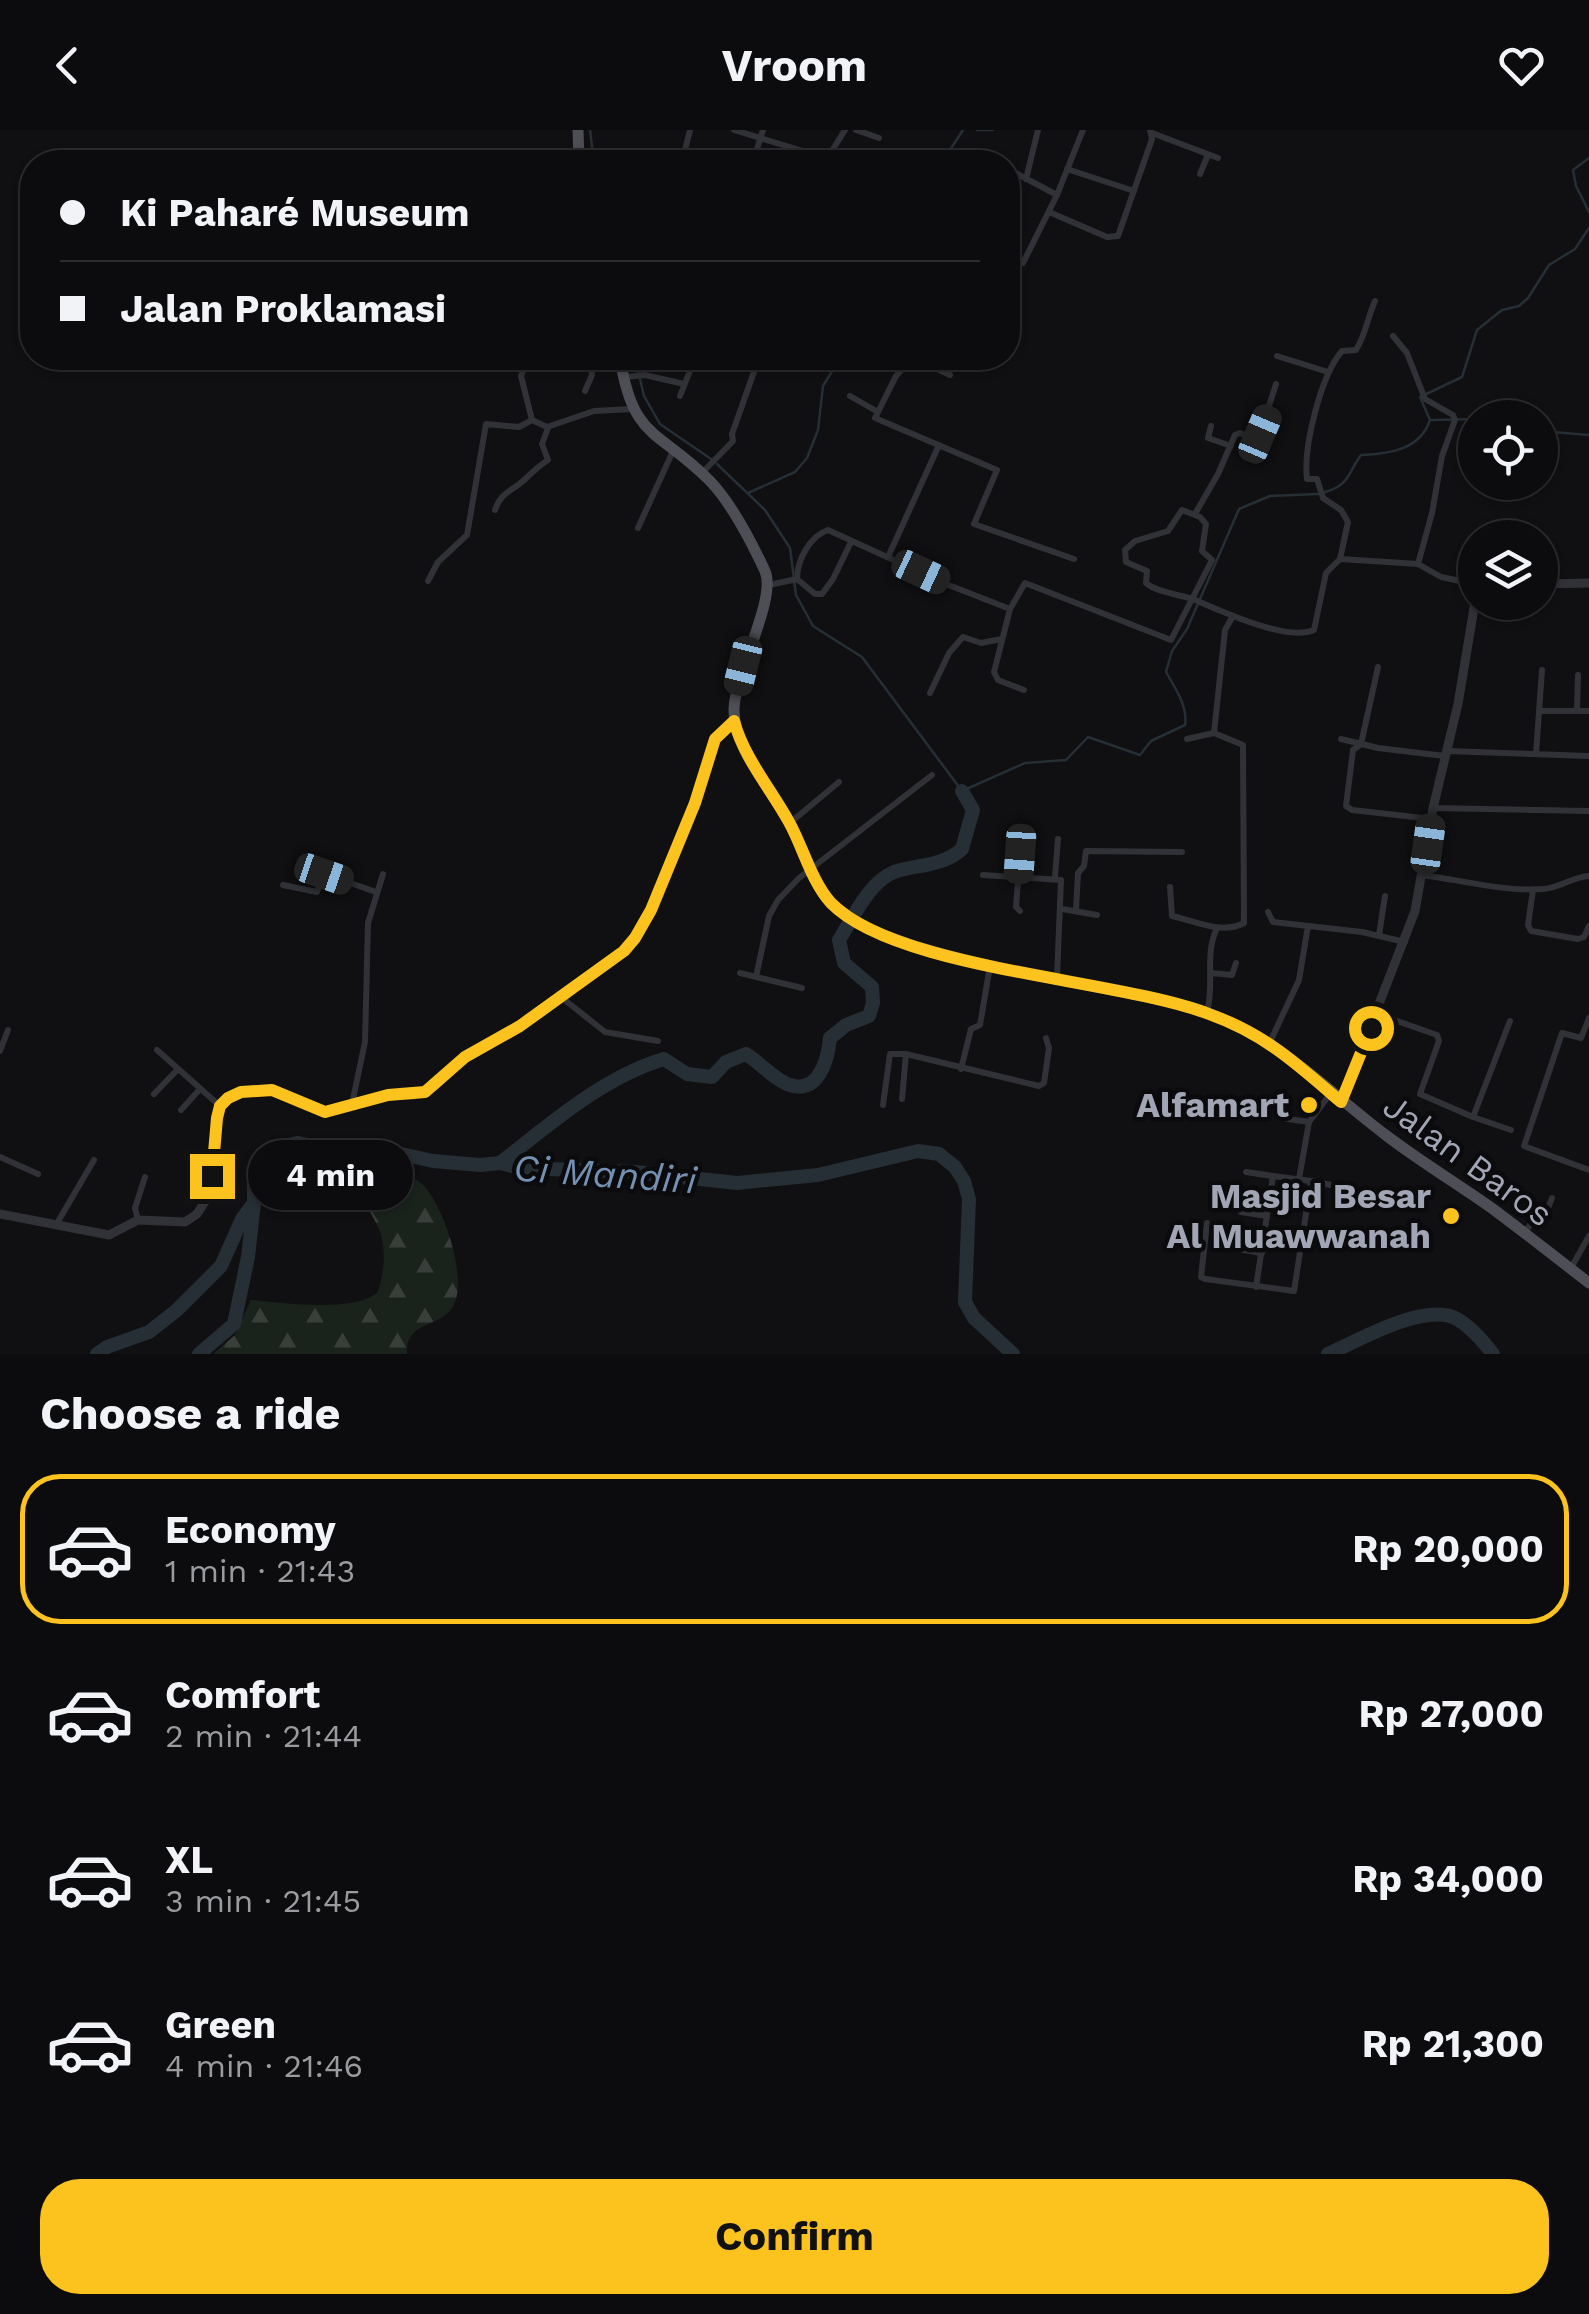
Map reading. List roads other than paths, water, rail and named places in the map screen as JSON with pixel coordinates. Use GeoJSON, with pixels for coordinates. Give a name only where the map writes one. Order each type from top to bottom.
{"type":"FeatureCollection","features":[{"type":"Feature","properties":{"kind":"main road"},"geometry":{"type":"LineString","coordinates":[[629,370],[633,376],[632,408],[644,426],[673,451],[705,470],[766,572],[768,586],[740,676],[734,721],[812,871]]}},
{"type":"Feature","properties":{"kind":"main road","name":"Jalan Baros"},"geometry":{"type":"LineString","coordinates":[[812,871],[828,900],[868,928],[911,944],[991,964],[1207,1012],[1270,1042],[1336,1098],[1589,1283]]}},
{"type":"Feature","properties":{"kind":"street"},"geometry":{"type":"LineString","coordinates":[[734,130],[762,134],[801,150]]}},
{"type":"Feature","properties":{"kind":"street"},"geometry":{"type":"LineString","coordinates":[[856,130],[879,138]]}},
{"type":"Feature","properties":{"kind":"street"},"geometry":{"type":"LineString","coordinates":[[1026,179],[1038,130]]}},
{"type":"Feature","properties":{"kind":"street"},"geometry":{"type":"LineString","coordinates":[[1023,262],[1057,195],[1083,130]]}},
{"type":"Feature","properties":{"kind":"street"},"geometry":{"type":"LineString","coordinates":[[1049,212],[1112,238],[1118,236],[1151,132],[1218,158]]}},
{"type":"Feature","properties":{"kind":"street"},"geometry":{"type":"LineString","coordinates":[[1200,174],[1208,155]]}},
{"type":"Feature","properties":{"kind":"street"},"geometry":{"type":"LineString","coordinates":[[1068,169],[1134,191]]}},
{"type":"Feature","properties":{"kind":"street"},"geometry":{"type":"LineString","coordinates":[[1020,176],[1057,195]]}},
{"type":"Feature","properties":{"kind":"street"},"geometry":{"type":"LineString","coordinates":[[1024,690],[998,680],[994,666],[1010,609],[1025,583],[1171,640],[1195,600],[1212,560],[1202,551],[1206,524],[1196,514],[1181,511],[1168,531],[1131,542],[1124,555],[1130,565],[1147,571],[1148,586],[1195,600],[1264,626],[1312,632],[1326,573],[1340,558],[1348,522],[1341,510],[1321,494],[1317,479],[1307,479],[1320,393],[1340,352],[1353,352],[1358,346],[1375,301]]}},
{"type":"Feature","properties":{"kind":"street"},"geometry":{"type":"LineString","coordinates":[[1393,336],[1407,353],[1426,399],[1453,415],[1455,422],[1442,456],[1418,564]]}},
{"type":"Feature","properties":{"kind":"street"},"geometry":{"type":"LineString","coordinates":[[1278,356],[1328,372]]}},
{"type":"Feature","properties":{"kind":"street"},"geometry":{"type":"LineString","coordinates":[[523,370],[521,376],[532,420]]}},
{"type":"Feature","properties":{"kind":"street"},"geometry":{"type":"LineString","coordinates":[[584,391],[591,370]]}},
{"type":"Feature","properties":{"kind":"street"},"geometry":{"type":"LineString","coordinates":[[680,396],[690,370]]}},
{"type":"Feature","properties":{"kind":"street"},"geometry":{"type":"LineString","coordinates":[[705,470],[734,441],[732,434],[754,370]]}},
{"type":"Feature","properties":{"kind":"street"},"geometry":{"type":"LineString","coordinates":[[901,370],[875,418],[997,470],[974,524],[1074,559]]}},
{"type":"Feature","properties":{"kind":"street"},"geometry":{"type":"LineString","coordinates":[[939,370],[950,375]]}},
{"type":"Feature","properties":{"kind":"street"},"geometry":{"type":"LineString","coordinates":[[633,376],[684,384]]}},
{"type":"Feature","properties":{"kind":"street"},"geometry":{"type":"LineString","coordinates":[[1196,514],[1237,433],[1257,438],[1270,412],[1276,384]]}},
{"type":"Feature","properties":{"kind":"street"},"geometry":{"type":"LineString","coordinates":[[850,396],[878,412]]}},
{"type":"Feature","properties":{"kind":"street"},"geometry":{"type":"LineString","coordinates":[[532,420],[547,427],[594,411],[632,408]]}},
{"type":"Feature","properties":{"kind":"street"},"geometry":{"type":"LineString","coordinates":[[428,581],[438,562],[467,535],[484,426],[519,427],[532,420]]}},
{"type":"Feature","properties":{"kind":"street"},"geometry":{"type":"LineString","coordinates":[[1211,426],[1208,438],[1230,446]]}},
{"type":"Feature","properties":{"kind":"street"},"geometry":{"type":"LineString","coordinates":[[495,510],[505,491],[548,460],[542,444],[547,427]]}},
{"type":"Feature","properties":{"kind":"street"},"geometry":{"type":"LineString","coordinates":[[888,557],[938,445]]}},
{"type":"Feature","properties":{"kind":"street"},"geometry":{"type":"LineString","coordinates":[[638,528],[673,451]]}},
{"type":"Feature","properties":{"kind":"street"},"geometry":{"type":"LineString","coordinates":[[794,580],[800,560],[822,532],[828,530],[1010,609]]}},
{"type":"Feature","properties":{"kind":"street"},"geometry":{"type":"LineString","coordinates":[[768,586],[794,580],[814,594],[822,594],[851,542]]}},
{"type":"Feature","properties":{"kind":"street"},"geometry":{"type":"LineString","coordinates":[[1340,558],[1418,564],[1441,578],[1458,581]]}},
{"type":"Feature","properties":{"kind":"street"},"geometry":{"type":"LineString","coordinates":[[1558,583],[1589,582]]}},
{"type":"Feature","properties":{"kind":"street"},"geometry":{"type":"LineString","coordinates":[[1214,733],[1224,634],[1233,616]]}},
{"type":"Feature","properties":{"kind":"street"},"geometry":{"type":"LineString","coordinates":[[1299,1179],[1309,1122],[1336,1098],[1377,1014],[1406,942],[1458,704],[1472,620]]}},
{"type":"Feature","properties":{"kind":"street"},"geometry":{"type":"LineString","coordinates":[[930,692],[949,654],[963,637],[982,642],[1002,639]]}},
{"type":"Feature","properties":{"kind":"street"},"geometry":{"type":"LineString","coordinates":[[1378,667],[1361,744],[1353,750],[1346,808],[1432,814],[1589,811]]}},
{"type":"Feature","properties":{"kind":"street"},"geometry":{"type":"LineString","coordinates":[[1536,754],[1542,670]]}},
{"type":"Feature","properties":{"kind":"street"},"geometry":{"type":"LineString","coordinates":[[1577,711],[1578,675]]}},
{"type":"Feature","properties":{"kind":"street"},"geometry":{"type":"LineString","coordinates":[[1541,710],[1589,711]]}},
{"type":"Feature","properties":{"kind":"street"},"geometry":{"type":"LineString","coordinates":[[0,1214],[109,1235],[138,1220],[185,1222],[197,1214],[206,1200],[220,1106],[241,1092],[257,1089],[288,1094],[325,1112],[388,1095],[425,1092],[465,1057],[520,1026],[618,956],[635,938],[651,910],[695,803],[715,739],[734,721]]}},
{"type":"Feature","properties":{"kind":"street"},"geometry":{"type":"LineString","coordinates":[[1170,887],[1172,916],[1217,928],[1240,927],[1244,923],[1244,745],[1214,733],[1186,739]]}},
{"type":"Feature","properties":{"kind":"street"},"geometry":{"type":"LineString","coordinates":[[1341,739],[1445,754],[1589,756]]}},
{"type":"Feature","properties":{"kind":"street"},"geometry":{"type":"LineString","coordinates":[[756,977],[768,916],[792,884],[932,774]]}},
{"type":"Feature","properties":{"kind":"street"},"geometry":{"type":"LineString","coordinates":[[790,823],[838,782]]}},
{"type":"Feature","properties":{"kind":"street"},"geometry":{"type":"LineString","coordinates":[[1020,911],[1016,908],[1022,831]]}},
{"type":"Feature","properties":{"kind":"street"},"geometry":{"type":"LineString","coordinates":[[1056,878],[1058,839]]}},
{"type":"Feature","properties":{"kind":"street"},"geometry":{"type":"LineString","coordinates":[[1076,910],[1077,875],[1084,866],[1086,852],[1182,852]]}},
{"type":"Feature","properties":{"kind":"street"},"geometry":{"type":"LineString","coordinates":[[305,867],[376,892]]}},
{"type":"Feature","properties":{"kind":"street"},"geometry":{"type":"LineString","coordinates":[[283,885],[318,892],[324,874]]}},
{"type":"Feature","properties":{"kind":"street"},"geometry":{"type":"LineString","coordinates":[[352,1104],[365,1042],[366,934],[383,874]]}},
{"type":"Feature","properties":{"kind":"street"},"geometry":{"type":"LineString","coordinates":[[983,874],[1056,878],[1063,883],[1056,977]]}},
{"type":"Feature","properties":{"kind":"street"},"geometry":{"type":"LineString","coordinates":[[1422,875],[1533,890],[1554,888],[1573,878],[1589,876]]}},
{"type":"Feature","properties":{"kind":"street"},"geometry":{"type":"LineString","coordinates":[[1533,890],[1528,925],[1533,932],[1578,940],[1589,926]]}},
{"type":"Feature","properties":{"kind":"street"},"geometry":{"type":"LineString","coordinates":[[1379,935],[1384,896]]}},
{"type":"Feature","properties":{"kind":"street"},"geometry":{"type":"LineString","coordinates":[[1062,909],[1097,915]]}},
{"type":"Feature","properties":{"kind":"street"},"geometry":{"type":"LineString","coordinates":[[1268,912],[1273,922],[1406,942]]}},
{"type":"Feature","properties":{"kind":"street"},"geometry":{"type":"LineString","coordinates":[[1270,1042],[1298,980],[1308,926]]}},
{"type":"Feature","properties":{"kind":"street"},"geometry":{"type":"LineString","coordinates":[[1207,1012],[1212,942],[1217,928]]}},
{"type":"Feature","properties":{"kind":"street"},"geometry":{"type":"LineString","coordinates":[[1210,973],[1232,975],[1236,963]]}},
{"type":"Feature","properties":{"kind":"street"},"geometry":{"type":"LineString","coordinates":[[961,1069],[971,1029],[980,1025],[991,964]]}},
{"type":"Feature","properties":{"kind":"street"},"geometry":{"type":"LineString","coordinates":[[740,973],[802,988]]}},
{"type":"Feature","properties":{"kind":"street"},"geometry":{"type":"LineString","coordinates":[[560,996],[605,1032],[658,1041]]}},
{"type":"Feature","properties":{"kind":"street"},"geometry":{"type":"LineString","coordinates":[[1377,1014],[1437,1035],[1420,1094],[1511,1130]]}},
{"type":"Feature","properties":{"kind":"street"},"geometry":{"type":"LineString","coordinates":[[1589,1018],[1581,1038],[1562,1033],[1524,1146],[1589,1170]]}},
{"type":"Feature","properties":{"kind":"street"},"geometry":{"type":"LineString","coordinates":[[1473,1117],[1510,1021]]}},
{"type":"Feature","properties":{"kind":"street"},"geometry":{"type":"LineString","coordinates":[[0,1051],[8,1030]]}},
{"type":"Feature","properties":{"kind":"street"},"geometry":{"type":"LineString","coordinates":[[883,1106],[890,1054],[906,1054],[1042,1086],[1048,1072],[1046,1038]]}},
{"type":"Feature","properties":{"kind":"street"},"geometry":{"type":"LineString","coordinates":[[157,1050],[220,1106]]}},
{"type":"Feature","properties":{"kind":"street"},"geometry":{"type":"LineString","coordinates":[[902,1099],[906,1054]]}},
{"type":"Feature","properties":{"kind":"street"},"geometry":{"type":"LineString","coordinates":[[154,1094],[178,1069]]}},
{"type":"Feature","properties":{"kind":"street"},"geometry":{"type":"LineString","coordinates":[[180,1110],[200,1089]]}},
{"type":"Feature","properties":{"kind":"street"},"geometry":{"type":"LineString","coordinates":[[1282,1118],[1309,1122]]}},
{"type":"Feature","properties":{"kind":"street"},"geometry":{"type":"LineString","coordinates":[[0,1157],[38,1174]]}},
{"type":"Feature","properties":{"kind":"street"},"geometry":{"type":"LineString","coordinates":[[56,1225],[94,1160]]}},
{"type":"Feature","properties":{"kind":"street"},"geometry":{"type":"LineString","coordinates":[[1246,1172],[1346,1188]]}},
{"type":"Feature","properties":{"kind":"street"},"geometry":{"type":"LineString","coordinates":[[1256,1287],[1273,1176]]}},
{"type":"Feature","properties":{"kind":"street"},"geometry":{"type":"LineString","coordinates":[[138,1220],[135,1208],[145,1177]]}},
{"type":"Feature","properties":{"kind":"street"},"geometry":{"type":"LineString","coordinates":[[1207,1224],[1202,1277],[1294,1290],[1310,1181]]}},
{"type":"Feature","properties":{"kind":"street"},"geometry":{"type":"LineString","coordinates":[[1524,1234],[1536,1217],[1546,1213],[1552,1198]]}},
{"type":"Feature","properties":{"kind":"street"},"geometry":{"type":"LineString","coordinates":[[1240,1212],[1267,1216]]}},
{"type":"Feature","properties":{"kind":"street"},"geometry":{"type":"LineString","coordinates":[[1570,1269],[1589,1236]]}},
{"type":"Feature","properties":{"kind":"street"},"geometry":{"type":"LineString","coordinates":[[1238,1249],[1262,1252]]}},
{"type":"Feature","properties":{"kind":"waterway"},"geometry":{"type":"LineString","coordinates":[[590,130],[592,150]]}},
{"type":"Feature","properties":{"kind":"waterway"},"geometry":{"type":"LineString","coordinates":[[950,150],[963,130]]}},
{"type":"Feature","properties":{"kind":"waterway"},"geometry":{"type":"LineString","coordinates":[[977,130],[993,130]]}},
{"type":"Feature","properties":{"kind":"waterway"},"geometry":{"type":"LineString","coordinates":[[1589,158],[1573,170],[1589,212]]}},
{"type":"Feature","properties":{"kind":"waterway"},"geometry":{"type":"LineString","coordinates":[[1325,492],[1344,482],[1361,455],[1392,451],[1419,438],[1430,420],[1420,397],[1462,377],[1477,330],[1502,310],[1519,306],[1528,298],[1549,265],[1575,249],[1589,228]]}},
{"type":"Feature","properties":{"kind":"waterway"},"geometry":{"type":"LineString","coordinates":[[638,370],[644,396],[660,424],[711,459]]}},
{"type":"Feature","properties":{"kind":"waterway"},"geometry":{"type":"LineString","coordinates":[[748,493],[795,472],[807,458],[818,430],[823,386],[833,370]]}},
{"type":"Feature","properties":{"kind":"waterway"},"geometry":{"type":"LineString","coordinates":[[1432,420],[1458,419]]}},
{"type":"Feature","properties":{"kind":"waterway"},"geometry":{"type":"LineString","coordinates":[[1558,432],[1589,435]]}},
{"type":"Feature","properties":{"kind":"waterway"},"geometry":{"type":"LineString","coordinates":[[717,464],[765,510],[790,548],[796,595],[813,626],[862,657],[962,791],[1025,763],[1066,760],[1088,737],[1140,755],[1151,741],[1185,725],[1183,704],[1166,672],[1172,651],[1187,629],[1239,509],[1270,496],[1318,494]]}},
{"type":"Feature","properties":{"kind":"waterway"},"geometry":{"type":"LineString","coordinates":[[500,1163],[598,1090],[664,1059],[687,1074],[712,1077],[726,1062],[746,1054],[787,1084],[798,1087],[814,1081],[824,1066],[830,1038],[846,1025],[869,1016],[873,1003],[872,987],[844,963],[839,940],[862,902],[885,877],[938,862],[962,849],[973,810],[962,791]]}},
{"type":"Feature","properties":{"kind":"waterway","name":"Ci Mandiri"},"geometry":{"type":"LineString","coordinates":[[199,1354],[234,1324],[248,1257],[254,1171],[266,1151],[297,1143],[339,1151],[379,1149],[433,1161],[635,1172],[737,1183],[818,1175],[918,1151],[939,1154],[955,1167],[969,1199],[965,1302],[974,1318],[1013,1354]]}},
{"type":"Feature","properties":{"kind":"waterway"},"geometry":{"type":"LineString","coordinates":[[97,1354],[149,1332],[177,1310],[221,1266],[242,1219],[254,1203]]}},
{"type":"Feature","properties":{"kind":"waterway","name":"Ci Mandiri"},"geometry":{"type":"LineString","coordinates":[[1328,1354],[1389,1326],[1439,1315],[1465,1324],[1493,1354]]}},
{"type":"Feature","properties":{"kind":"place","name":"Alfamart"},"geometry":{"type":"Point","coordinates":[1309,1105]}},
{"type":"Feature","properties":{"kind":"place","name":"Masjid Besar Al Muawwanah"},"geometry":{"type":"Point","coordinates":[1451,1216]}}]}
